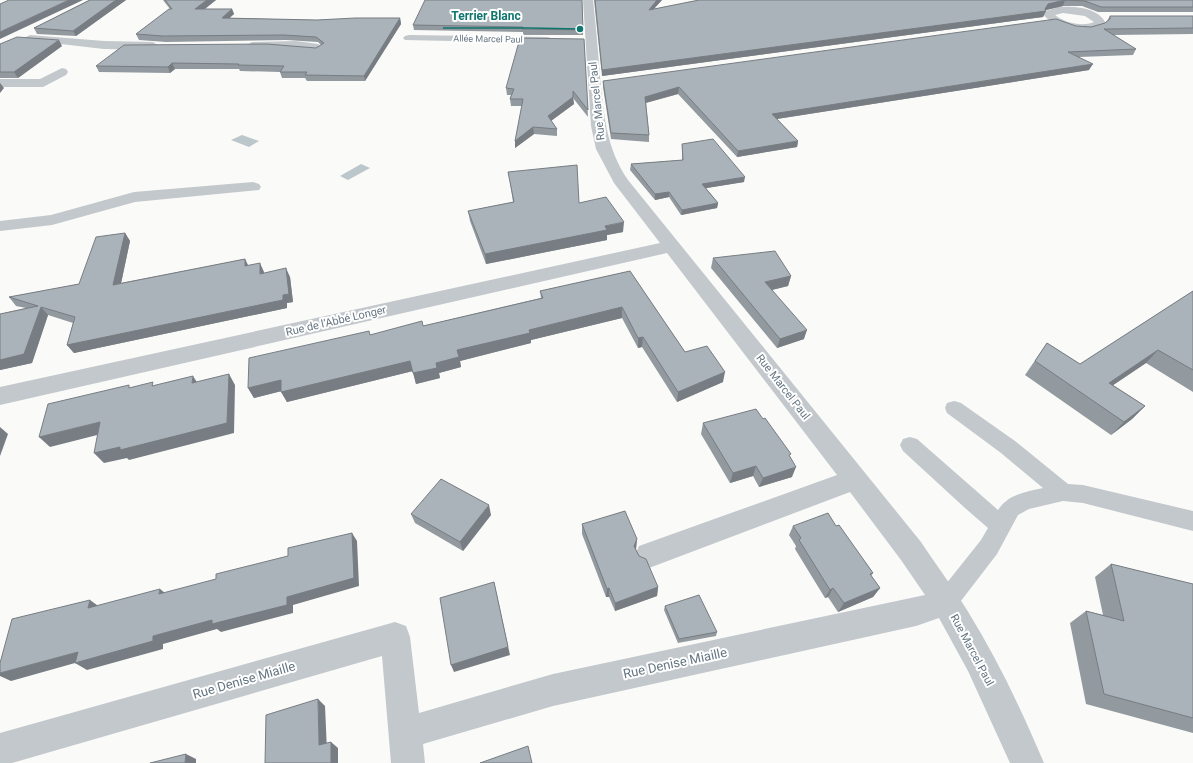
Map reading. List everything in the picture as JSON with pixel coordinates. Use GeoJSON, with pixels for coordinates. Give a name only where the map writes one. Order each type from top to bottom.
{"type":"FeatureCollection","features":[{"type":"Feature","properties":{"kind":"street"},"geometry":{"type":"LineString","coordinates":[[1050,0],[1066,10]]}},
{"type":"Feature","properties":{"kind":"street","name":"Rue Marcel Paul"},"geometry":{"type":"LineString","coordinates":[[591,3],[584,41],[601,82],[602,146],[610,164],[622,183],[855,479],[910,551],[946,602],[1003,709],[1027,763]]}},
{"type":"Feature","properties":{"kind":"street"},"geometry":{"type":"LineString","coordinates":[[1066,10],[1083,12],[1096,18],[1100,23],[1088,27],[1070,25],[1055,20],[1049,15],[1050,12],[1066,10]]}},
{"type":"Feature","properties":{"kind":"street"},"geometry":{"type":"LineString","coordinates":[[1096,18],[1113,17]]}},
{"type":"Feature","properties":{"kind":"street"},"geometry":{"type":"LineString","coordinates":[[1040,22],[1055,20]]}},
{"type":"Feature","properties":{"kind":"street"},"geometry":{"type":"LineString","coordinates":[[38,27],[17,37],[104,45],[164,46]]}},
{"type":"Feature","properties":{"kind":"street","name":"Allée Marcel Paul"},"geometry":{"type":"LineString","coordinates":[[409,38],[560,40]]}},
{"type":"Feature","properties":{"kind":"street"},"geometry":{"type":"LineString","coordinates":[[241,46],[296,45],[318,48]]}},
{"type":"Feature","properties":{"kind":"street"},"geometry":{"type":"LineString","coordinates":[[0,83],[43,83],[62,72]]}},
{"type":"Feature","properties":{"kind":"street"},"geometry":{"type":"LineString","coordinates":[[0,226],[52,220],[134,198],[253,187]]}},
{"type":"Feature","properties":{"kind":"street","name":"Rue de l’Abbé Longer"},"geometry":{"type":"LineString","coordinates":[[0,396],[672,246]]}},
{"type":"Feature","properties":{"kind":"street"},"geometry":{"type":"LineString","coordinates":[[649,555],[855,479]]}},
{"type":"Feature","properties":{"kind":"street","name":"Rue Denise Miaille"},"geometry":{"type":"LineString","coordinates":[[406,733],[553,690],[916,612],[946,602]]}},
{"type":"Feature","properties":{"kind":"street","name":"Rue Denise Miaille"},"geometry":{"type":"LineString","coordinates":[[0,750],[395,636],[408,763]]}},
{"type":"Feature","properties":{"kind":"lane"},"geometry":{"type":"LineString","coordinates":[[954,408],[1008,447],[1063,492]]}},
{"type":"Feature","properties":{"kind":"lane"},"geometry":{"type":"LineString","coordinates":[[910,445],[972,502],[1001,525]]}},
{"type":"Feature","properties":{"kind":"lane"},"geometry":{"type":"LineString","coordinates":[[946,602],[989,547],[1011,508],[1025,501],[1063,492],[1083,494],[1193,521]]}},
{"type":"Feature","properties":{"kind":"shaded area"},"geometry":{"type":"Polygon","coordinates":[[[242,135],[259,141],[249,147],[231,140],[242,135]]]}},
{"type":"Feature","properties":{"kind":"shaded area"},"geometry":{"type":"Polygon","coordinates":[[[361,164],[370,168],[348,180],[340,176],[361,164]]]}},
{"type":"Feature","properties":{"kind":"building"},"geometry":{"type":"Polygon","coordinates":[[[9,0],[69,0],[0,32],[0,4],[9,0]]]}},
{"type":"Feature","properties":{"kind":"building"},"geometry":{"type":"Polygon","coordinates":[[[90,0],[116,0],[73,31],[34,28],[90,0]]]}},
{"type":"Feature","properties":{"kind":"building"},"geometry":{"type":"Polygon","coordinates":[[[165,0],[207,0],[195,9],[232,9],[222,18],[317,20],[400,18],[364,76],[305,75],[307,72],[280,72],[284,66],[238,65],[239,64],[172,63],[168,67],[96,66],[124,45],[267,44],[316,48],[324,43],[316,37],[284,35],[163,36],[136,34],[169,9],[172,9],[165,0]]]}},
{"type":"Feature","properties":{"kind":"building"},"geometry":{"type":"Polygon","coordinates":[[[425,0],[582,0],[583,30],[522,29],[523,27],[413,25],[425,0]]]}},
{"type":"Feature","properties":{"kind":"building"},"geometry":{"type":"Polygon","coordinates":[[[595,0],[657,0],[649,10],[699,0],[1065,0],[1048,4],[1045,9],[1046,11],[602,70],[595,0]]]}},
{"type":"Feature","properties":{"kind":"building"},"geometry":{"type":"Polygon","coordinates":[[[1065,0],[1193,0],[1193,7],[1101,7],[1085,1],[1065,0]]]}},
{"type":"Feature","properties":{"kind":"building"},"geometry":{"type":"Polygon","coordinates":[[[1110,16],[1193,16],[1193,28],[1104,29],[1136,49],[1068,52],[1093,64],[772,114],[798,141],[738,151],[679,87],[645,97],[649,135],[611,133],[603,81],[1056,19],[1076,26],[1091,27],[1105,23],[1110,19],[1110,16]]]}},
{"type":"Feature","properties":{"kind":"building"},"geometry":{"type":"Polygon","coordinates":[[[17,37],[59,40],[14,72],[0,72],[0,44],[17,37]]]}},
{"type":"Feature","properties":{"kind":"building"},"geometry":{"type":"Polygon","coordinates":[[[520,38],[584,39],[588,110],[573,91],[573,97],[548,116],[557,129],[533,127],[515,141],[523,99],[510,99],[514,89],[506,88],[520,38]]]}},
{"type":"Feature","properties":{"kind":"building"},"geometry":{"type":"Polygon","coordinates":[[[713,139],[745,177],[702,184],[718,203],[682,210],[669,192],[655,194],[631,164],[683,160],[682,144],[713,139]]]}},
{"type":"Feature","properties":{"kind":"building"},"geometry":{"type":"Polygon","coordinates":[[[577,165],[579,203],[606,197],[624,222],[605,226],[607,230],[485,254],[468,211],[514,202],[508,172],[577,165]]]}},
{"type":"Feature","properties":{"kind":"building"},"geometry":{"type":"Polygon","coordinates":[[[125,233],[113,285],[245,259],[245,266],[260,263],[260,274],[286,268],[289,294],[283,295],[283,300],[67,345],[75,317],[41,307],[24,354],[0,360],[0,314],[38,306],[9,297],[79,284],[96,237],[125,233]]]}},
{"type":"Feature","properties":{"kind":"building"},"geometry":{"type":"Polygon","coordinates":[[[775,251],[791,276],[765,282],[807,330],[780,339],[713,258],[775,251]]]}},
{"type":"Feature","properties":{"kind":"building"},"geometry":{"type":"Polygon","coordinates":[[[630,271],[685,352],[707,346],[725,372],[678,392],[643,337],[638,338],[622,307],[529,330],[530,333],[457,350],[459,357],[436,363],[437,368],[413,373],[410,361],[281,392],[281,380],[248,388],[249,358],[369,331],[370,335],[422,321],[423,326],[543,298],[540,291],[630,271]]]}},
{"type":"Feature","properties":{"kind":"building"},"geometry":{"type":"Polygon","coordinates":[[[1193,291],[1193,370],[1158,350],[1109,383],[1145,406],[1124,422],[1035,361],[1047,343],[1080,364],[1193,291]]]}},
{"type":"Feature","properties":{"kind":"building"},"geometry":{"type":"Polygon","coordinates":[[[229,374],[227,423],[120,450],[120,447],[94,453],[100,422],[39,437],[48,404],[129,385],[129,388],[153,382],[152,386],[193,376],[192,383],[229,374]]]}},
{"type":"Feature","properties":{"kind":"building"},"geometry":{"type":"Polygon","coordinates":[[[756,409],[763,419],[765,418],[791,454],[789,455],[796,467],[763,478],[756,466],[733,473],[703,423],[756,409]]]}},
{"type":"Feature","properties":{"kind":"building"},"geometry":{"type":"Polygon","coordinates":[[[441,479],[489,505],[460,542],[411,514],[441,479]]]}},
{"type":"Feature","properties":{"kind":"building"},"geometry":{"type":"Polygon","coordinates":[[[625,511],[637,539],[634,546],[639,556],[646,559],[658,587],[615,603],[609,588],[607,589],[582,524],[625,511]]]}},
{"type":"Feature","properties":{"kind":"building"},"geometry":{"type":"Polygon","coordinates":[[[828,513],[836,526],[839,525],[873,573],[870,574],[880,588],[844,603],[833,588],[830,590],[799,540],[801,538],[793,526],[828,513]]]}},
{"type":"Feature","properties":{"kind":"building"},"geometry":{"type":"Polygon","coordinates":[[[352,533],[354,578],[287,597],[287,605],[212,624],[212,620],[153,636],[153,641],[75,663],[78,652],[0,673],[0,663],[12,619],[90,600],[88,608],[160,589],[159,594],[216,579],[216,574],[288,556],[288,548],[352,533]]]}},
{"type":"Feature","properties":{"kind":"building"},"geometry":{"type":"Polygon","coordinates":[[[1111,564],[1193,584],[1193,718],[1104,694],[1086,611],[1124,621],[1111,564]]]}},
{"type":"Feature","properties":{"kind":"building"},"geometry":{"type":"Polygon","coordinates":[[[494,582],[508,647],[451,665],[440,598],[494,582]]]}},
{"type":"Feature","properties":{"kind":"building"},"geometry":{"type":"Polygon","coordinates":[[[699,595],[717,632],[679,639],[665,606],[699,595]]]}},
{"type":"Feature","properties":{"kind":"building"},"geometry":{"type":"Polygon","coordinates":[[[318,699],[319,745],[331,742],[331,763],[265,763],[266,715],[318,699]]]}},
{"type":"Feature","properties":{"kind":"building"},"geometry":{"type":"Polygon","coordinates":[[[528,746],[532,763],[480,763],[528,746]]]}},
{"type":"Feature","properties":{"kind":"building"},"geometry":{"type":"Polygon","coordinates":[[[186,754],[185,763],[150,763],[186,754]]]}},
{"type":"Feature","properties":{"kind":"place","name":"Terrier Blanc"},"geometry":{"type":"Point","coordinates":[580,29]}}]}
